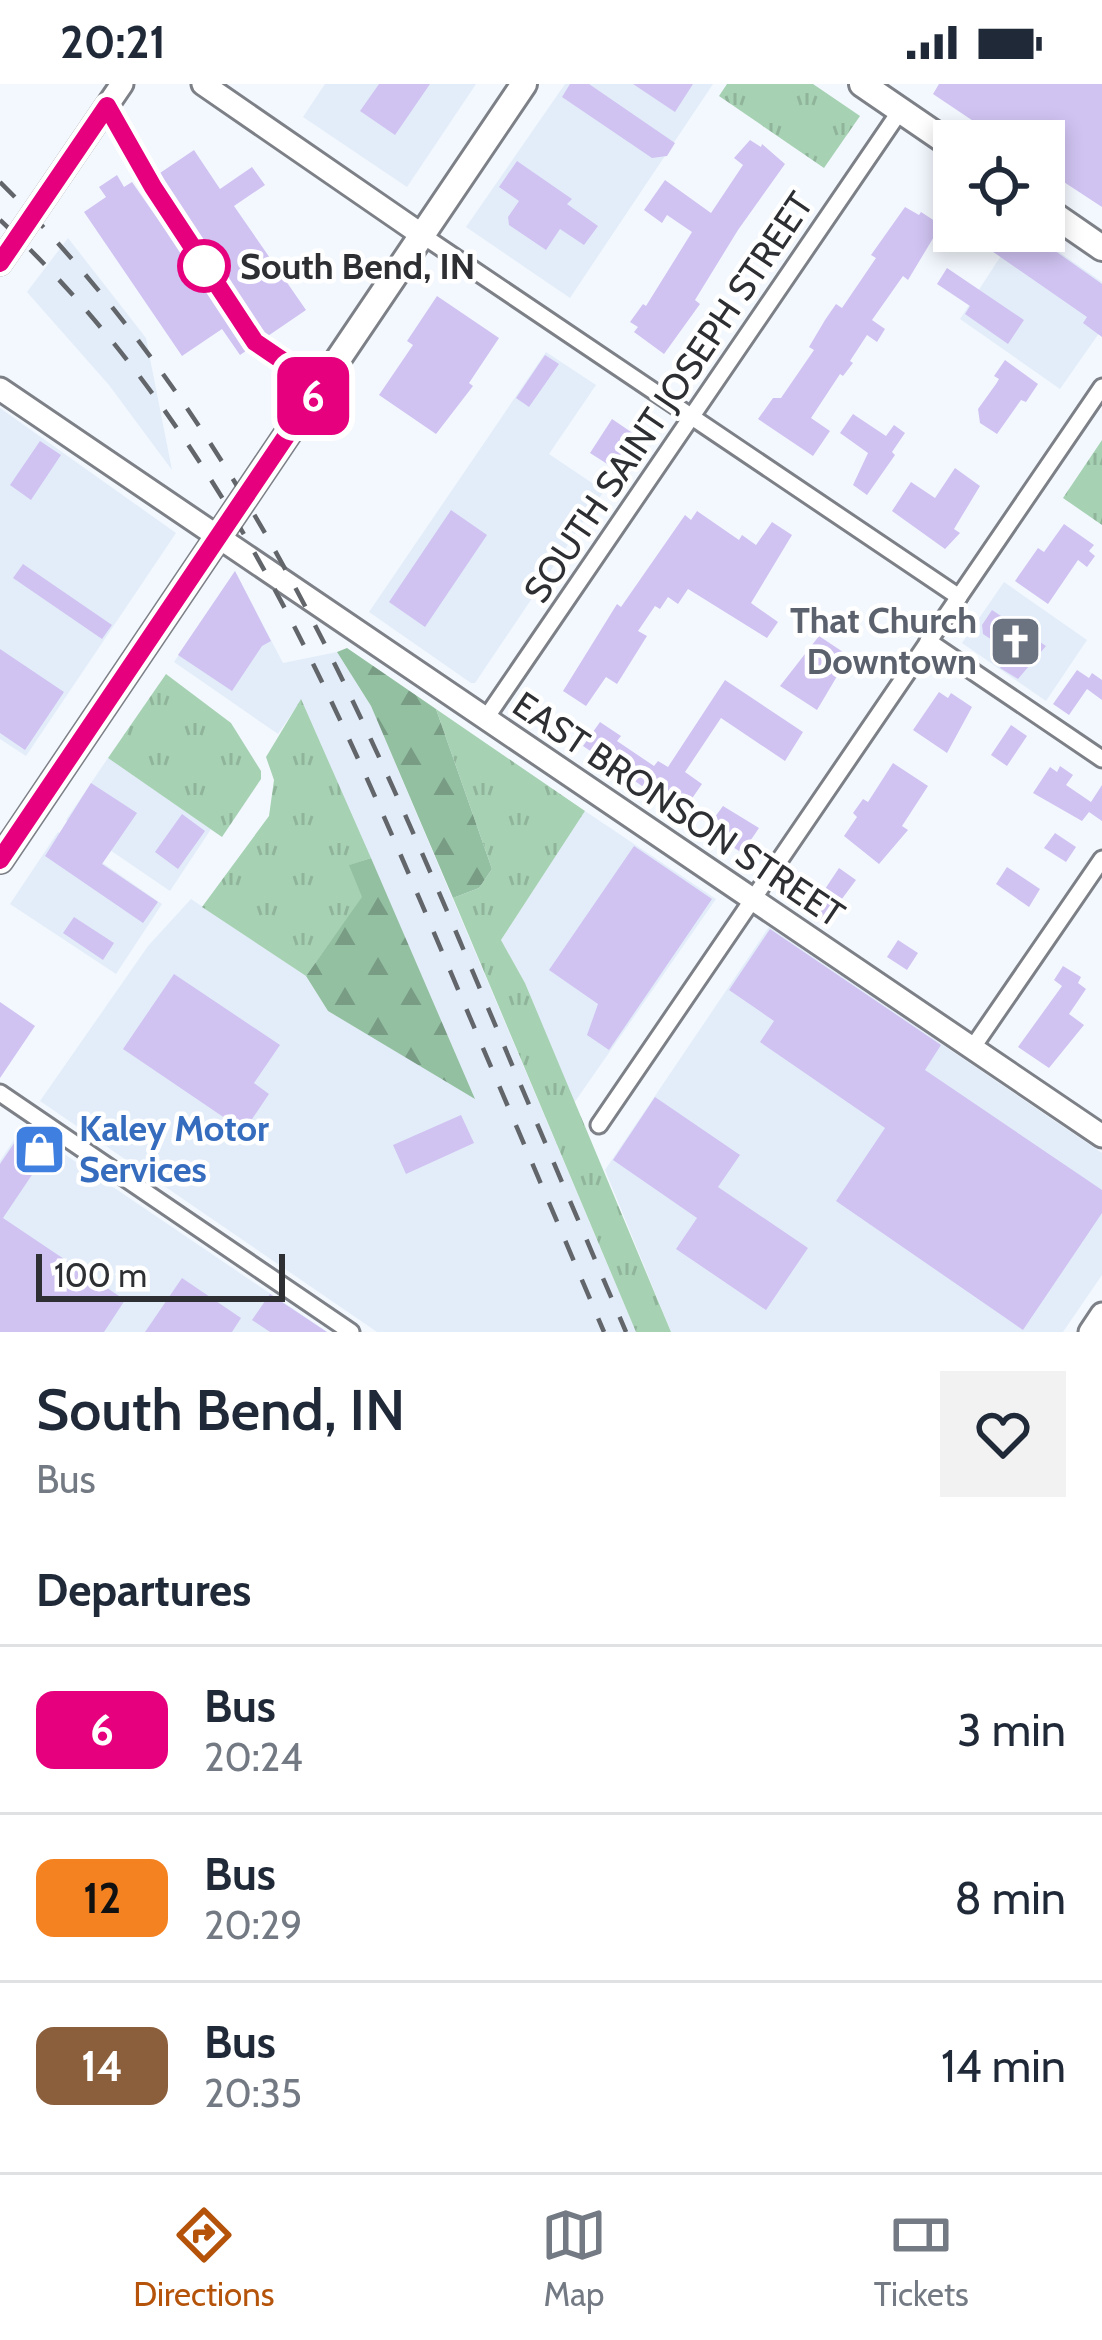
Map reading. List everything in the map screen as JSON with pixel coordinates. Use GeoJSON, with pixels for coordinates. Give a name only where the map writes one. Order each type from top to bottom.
{"type":"FeatureCollection","features":[{"type":"Feature","properties":{"kind":"main road"},"geometry":{"type":"LineString","coordinates":[[0,860],[524,84]]}},
{"type":"Feature","properties":{"kind":"main road"},"geometry":{"type":"LineString","coordinates":[[862,84],[933,133]]}},
{"type":"Feature","properties":{"kind":"main road"},"geometry":{"type":"LineString","coordinates":[[1065,222],[1102,248]]}},
{"type":"Feature","properties":{"kind":"street"},"geometry":{"type":"LineString","coordinates":[[0,263],[122,84]]}},
{"type":"Feature","properties":{"kind":"street"},"geometry":{"type":"LineString","coordinates":[[202,84],[959,597]]}},
{"type":"Feature","properties":{"kind":"street","name":"SOUTH SAINT JOSEPH STREET"},"geometry":{"type":"LineString","coordinates":[[486,718],[901,111]]}},
{"type":"Feature","properties":{"kind":"street"},"geometry":{"type":"LineString","coordinates":[[599,1125],[1102,387]]}},
{"type":"Feature","properties":{"kind":"street","name":"EAST BRONSON STREET"},"geometry":{"type":"LineString","coordinates":[[0,389],[1102,1136]]}},
{"type":"Feature","properties":{"kind":"street"},"geometry":{"type":"LineString","coordinates":[[928,641],[1102,759]]}},
{"type":"Feature","properties":{"kind":"street"},"geometry":{"type":"LineString","coordinates":[[973,1047],[1102,859]]}},
{"type":"Feature","properties":{"kind":"street"},"geometry":{"type":"LineString","coordinates":[[0,1094],[351,1332]]}},
{"type":"Feature","properties":{"kind":"street"},"geometry":{"type":"LineString","coordinates":[[1090,1332],[1102,1314]]}},
{"type":"Feature","properties":{"kind":"shaded area"},"geometry":{"type":"Polygon","coordinates":[[[325,84],[476,84],[407,187],[303,117],[325,84]]]}},
{"type":"Feature","properties":{"kind":"shaded area"},"geometry":{"type":"Polygon","coordinates":[[[565,84],[713,84],[570,298],[466,227],[565,84]]]}},
{"type":"Feature","properties":{"kind":"shaded area"},"geometry":{"type":"Polygon","coordinates":[[[68,238],[146,338],[172,470],[109,385],[27,292],[68,238]]]}},
{"type":"Feature","properties":{"kind":"shaded area"},"geometry":{"type":"Polygon","coordinates":[[[1003,252],[1059,252],[1102,282],[1102,329],[1060,389],[960,319],[1003,252]]]}},
{"type":"Feature","properties":{"kind":"shaded area"},"geometry":{"type":"Polygon","coordinates":[[[546,352],[596,385],[549,454],[604,491],[471,683],[369,612],[546,352]]]}},
{"type":"Feature","properties":{"kind":"shaded area"},"geometry":{"type":"Polygon","coordinates":[[[0,408],[176,533],[26,756],[0,739],[0,408]]]}},
{"type":"Feature","properties":{"kind":"shaded area"},"geometry":{"type":"Polygon","coordinates":[[[235,571],[283,663],[337,652],[371,706],[636,1332],[377,1332],[40,1101],[148,946],[191,899],[306,976],[328,1011],[474,1097],[301,700],[278,734],[174,662],[235,571]]]}},
{"type":"Feature","properties":{"kind":"shaded area"},"geometry":{"type":"Polygon","coordinates":[[[1004,582],[1087,640],[1046,701],[962,643],[1004,582]]]}},
{"type":"Feature","properties":{"kind":"shaded area"},"geometry":{"type":"Polygon","coordinates":[[[108,758],[211,829],[170,891],[66,820],[108,758]]]}},
{"type":"Feature","properties":{"kind":"shaded area"},"geometry":{"type":"Polygon","coordinates":[[[585,811],[716,899],[574,1103],[525,983],[501,940],[585,811]]]}},
{"type":"Feature","properties":{"kind":"shaded area"},"geometry":{"type":"Polygon","coordinates":[[[58,832],[162,904],[116,974],[10,904],[58,832]]]}},
{"type":"Feature","properties":{"kind":"shaded area"},"geometry":{"type":"Polygon","coordinates":[[[769,927],[1102,1153],[1102,1275],[1063,1332],[671,1332],[605,1170],[769,927]]]}},
{"type":"Feature","properties":{"kind":"shaded area"},"geometry":{"type":"Polygon","coordinates":[[[23,1126],[327,1332],[0,1332],[0,1161],[23,1126]]]}},
{"type":"Feature","properties":{"kind":"green space"},"geometry":{"type":"Polygon","coordinates":[[[727,84],[813,84],[860,116],[824,168],[719,96],[727,84]]]}},
{"type":"Feature","properties":{"kind":"green space"},"geometry":{"type":"Polygon","coordinates":[[[1102,440],[1102,525],[1063,498],[1102,440]]]}},
{"type":"Feature","properties":{"kind":"green space"},"geometry":{"type":"Polygon","coordinates":[[[347,648],[436,709],[492,869],[479,888],[453,898],[371,706],[337,652],[347,648]]]}},
{"type":"Feature","properties":{"kind":"green space"},"geometry":{"type":"Polygon","coordinates":[[[166,674],[231,723],[261,771],[261,779],[222,837],[108,758],[166,674]]]}},
{"type":"Feature","properties":{"kind":"green space"},"geometry":{"type":"Polygon","coordinates":[[[301,699],[371,858],[350,865],[363,897],[306,976],[202,907],[269,816],[274,780],[266,757],[301,699]]]}},
{"type":"Feature","properties":{"kind":"green space"},"geometry":{"type":"Polygon","coordinates":[[[436,709],[585,811],[501,940],[525,983],[671,1332],[636,1332],[453,898],[479,888],[492,869],[436,709]]]}},
{"type":"Feature","properties":{"kind":"green space"},"geometry":{"type":"Polygon","coordinates":[[[371,858],[475,1099],[328,1011],[306,976],[362,897],[349,865],[371,858]]]}},
{"type":"Feature","properties":{"kind":"building"},"geometry":{"type":"Polygon","coordinates":[[[379,84],[430,84],[395,135],[360,111],[379,84]]]}},
{"type":"Feature","properties":{"kind":"building"},"geometry":{"type":"Polygon","coordinates":[[[570,84],[589,84],[675,143],[667,156],[652,158],[562,97],[570,84]]]}},
{"type":"Feature","properties":{"kind":"building"},"geometry":{"type":"Polygon","coordinates":[[[633,84],[693,84],[675,112],[633,84]]]}},
{"type":"Feature","properties":{"kind":"building"},"geometry":{"type":"Polygon","coordinates":[[[939,84],[1102,84],[1102,207],[1065,183],[1065,120],[972,120],[933,94],[939,84]]]}},
{"type":"Feature","properties":{"kind":"building"},"geometry":{"type":"Polygon","coordinates":[[[750,140],[785,164],[738,230],[695,300],[700,304],[664,354],[634,332],[638,327],[630,322],[646,306],[692,232],[667,215],[662,223],[644,210],[665,180],[711,213],[743,165],[734,158],[750,140]]]}},
{"type":"Feature","properties":{"kind":"building"},"geometry":{"type":"Polygon","coordinates":[[[194,150],[220,189],[252,167],[265,185],[234,206],[306,310],[240,355],[222,329],[182,356],[84,212],[106,197],[99,187],[117,175],[124,187],[132,182],[164,228],[184,214],[157,175],[194,150]]]}},
{"type":"Feature","properties":{"kind":"building"},"geometry":{"type":"Polygon","coordinates":[[[517,161],[572,199],[567,204],[598,226],[584,245],[560,229],[546,250],[509,225],[508,217],[519,201],[499,187],[517,161]]]}},
{"type":"Feature","properties":{"kind":"building"},"geometry":{"type":"Polygon","coordinates":[[[905,207],[933,220],[933,238],[908,280],[903,276],[872,320],[885,329],[877,342],[867,335],[853,363],[840,374],[811,418],[830,431],[813,456],[758,419],[773,398],[781,398],[814,350],[809,347],[825,320],[836,304],[842,308],[876,258],[871,255],[905,207]]]}},
{"type":"Feature","properties":{"kind":"building"},"geometry":{"type":"Polygon","coordinates":[[[993,252],[1057,252],[1102,284],[1102,337],[1083,323],[1087,317],[993,252]]]}},
{"type":"Feature","properties":{"kind":"building"},"geometry":{"type":"Polygon","coordinates":[[[947,268],[1024,320],[1008,344],[965,314],[970,306],[937,284],[947,268]]]}},
{"type":"Feature","properties":{"kind":"building"},"geometry":{"type":"Polygon","coordinates":[[[437,296],[499,338],[469,383],[473,386],[436,434],[379,395],[413,345],[407,341],[437,296]]]}},
{"type":"Feature","properties":{"kind":"building"},"geometry":{"type":"Polygon","coordinates":[[[545,355],[559,364],[529,407],[516,398],[545,355]]]}},
{"type":"Feature","properties":{"kind":"building"},"geometry":{"type":"Polygon","coordinates":[[[1005,360],[1038,384],[997,434],[980,423],[978,409],[999,379],[994,376],[1005,360]]]}},
{"type":"Feature","properties":{"kind":"building"},"geometry":{"type":"Polygon","coordinates":[[[853,414],[886,436],[894,425],[905,433],[867,495],[853,485],[868,453],[840,433],[853,414]]]}},
{"type":"Feature","properties":{"kind":"building"},"geometry":{"type":"Polygon","coordinates":[[[612,419],[634,434],[612,467],[590,453],[612,419]]]}},
{"type":"Feature","properties":{"kind":"building"},"geometry":{"type":"Polygon","coordinates":[[[40,441],[61,455],[31,500],[10,485],[40,441]]]}},
{"type":"Feature","properties":{"kind":"building"},"geometry":{"type":"Polygon","coordinates":[[[955,468],[980,486],[954,529],[960,533],[945,549],[892,511],[911,482],[935,498],[955,468]]]}},
{"type":"Feature","properties":{"kind":"building"},"geometry":{"type":"Polygon","coordinates":[[[451,510],[487,535],[425,627],[389,602],[451,510]]]}},
{"type":"Feature","properties":{"kind":"building"},"geometry":{"type":"Polygon","coordinates":[[[697,511],[739,540],[742,535],[756,545],[772,522],[792,535],[751,603],[778,622],[767,638],[688,589],[678,604],[668,597],[660,609],[655,606],[638,631],[647,636],[617,684],[606,677],[586,706],[563,691],[617,604],[621,607],[685,515],[691,520],[697,511]]]}},
{"type":"Feature","properties":{"kind":"building"},"geometry":{"type":"Polygon","coordinates":[[[1064,524],[1094,545],[1089,551],[1095,556],[1087,567],[1078,560],[1048,604],[1015,581],[1038,548],[1044,552],[1064,524]]]}},
{"type":"Feature","properties":{"kind":"building"},"geometry":{"type":"Polygon","coordinates":[[[23,564],[112,625],[102,639],[13,578],[23,564]]]}},
{"type":"Feature","properties":{"kind":"building"},"geometry":{"type":"Polygon","coordinates":[[[235,571],[271,641],[262,646],[232,691],[178,655],[235,571]]]}},
{"type":"Feature","properties":{"kind":"building","name":"That Church Downtown"},"geometry":{"type":"Polygon","coordinates":[[[992,610],[1046,646],[1018,679],[1000,668],[1010,652],[983,634],[982,625],[992,610]]]}},
{"type":"Feature","properties":{"kind":"building"},"geometry":{"type":"Polygon","coordinates":[[[819,636],[849,656],[817,710],[780,686],[819,636]]]}},
{"type":"Feature","properties":{"kind":"building"},"geometry":{"type":"Polygon","coordinates":[[[0,649],[64,692],[25,750],[0,733],[0,649]]]}},
{"type":"Feature","properties":{"kind":"building"},"geometry":{"type":"Polygon","coordinates":[[[1077,670],[1102,680],[1102,700],[1087,689],[1069,715],[1053,704],[1077,670]]]}},
{"type":"Feature","properties":{"kind":"building"},"geometry":{"type":"Polygon","coordinates":[[[725,680],[803,732],[785,761],[721,718],[685,772],[702,784],[682,813],[583,746],[600,722],[621,736],[617,741],[654,766],[658,761],[668,767],[725,680]]]}},
{"type":"Feature","properties":{"kind":"building"},"geometry":{"type":"Polygon","coordinates":[[[939,692],[948,698],[951,693],[972,707],[947,753],[913,730],[939,692]]]}},
{"type":"Feature","properties":{"kind":"building"},"geometry":{"type":"Polygon","coordinates":[[[1011,725],[1027,736],[1007,766],[991,755],[1011,725]]]}},
{"type":"Feature","properties":{"kind":"building"},"geometry":{"type":"Polygon","coordinates":[[[893,763],[928,786],[902,826],[908,830],[879,864],[844,836],[857,817],[853,813],[863,799],[868,802],[893,763]]]}},
{"type":"Feature","properties":{"kind":"building"},"geometry":{"type":"Polygon","coordinates":[[[1060,766],[1073,775],[1066,785],[1091,802],[1102,785],[1102,821],[1089,812],[1082,821],[1033,793],[1050,767],[1057,772],[1060,766]]]}},
{"type":"Feature","properties":{"kind":"building"},"geometry":{"type":"Polygon","coordinates":[[[91,783],[137,813],[102,864],[158,902],[143,923],[45,856],[91,783]]]}},
{"type":"Feature","properties":{"kind":"building"},"geometry":{"type":"Polygon","coordinates":[[[723,806],[759,828],[742,853],[706,829],[723,806]]]}},
{"type":"Feature","properties":{"kind":"building"},"geometry":{"type":"Polygon","coordinates":[[[182,814],[205,831],[178,869],[155,852],[182,814]]]}},
{"type":"Feature","properties":{"kind":"building"},"geometry":{"type":"Polygon","coordinates":[[[1055,833],[1076,847],[1066,862],[1044,848],[1055,833]]]}},
{"type":"Feature","properties":{"kind":"building"},"geometry":{"type":"Polygon","coordinates":[[[634,846],[712,899],[609,1050],[587,1035],[598,1004],[549,970],[634,846]]]}},
{"type":"Feature","properties":{"kind":"building"},"geometry":{"type":"Polygon","coordinates":[[[1007,867],[1040,889],[1029,907],[996,884],[1007,867]]]}},
{"type":"Feature","properties":{"kind":"building"},"geometry":{"type":"Polygon","coordinates":[[[839,868],[856,880],[824,923],[803,908],[808,900],[803,896],[811,884],[823,892],[839,868]]]}},
{"type":"Feature","properties":{"kind":"building"},"geometry":{"type":"Polygon","coordinates":[[[74,917],[114,943],[103,960],[63,933],[74,917]]]}},
{"type":"Feature","properties":{"kind":"building"},"geometry":{"type":"Polygon","coordinates":[[[770,929],[941,1045],[925,1070],[1102,1190],[1102,1213],[1023,1330],[836,1201],[885,1128],[760,1042],[774,1021],[729,990],[770,929]]]}},
{"type":"Feature","properties":{"kind":"building"},"geometry":{"type":"Polygon","coordinates":[[[898,940],[918,953],[907,970],[887,957],[898,940]]]}},
{"type":"Feature","properties":{"kind":"building"},"geometry":{"type":"Polygon","coordinates":[[[1063,966],[1081,977],[1078,983],[1086,989],[1069,1014],[1084,1025],[1049,1068],[1018,1047],[1062,986],[1054,980],[1063,966]]]}},
{"type":"Feature","properties":{"kind":"building"},"geometry":{"type":"Polygon","coordinates":[[[174,974],[280,1045],[254,1083],[269,1094],[244,1131],[123,1049],[174,974]]]}},
{"type":"Feature","properties":{"kind":"building"},"geometry":{"type":"Polygon","coordinates":[[[0,1002],[35,1026],[0,1078],[0,1002]]]}},
{"type":"Feature","properties":{"kind":"building"},"geometry":{"type":"Polygon","coordinates":[[[655,1097],[740,1155],[718,1187],[808,1248],[766,1310],[676,1249],[697,1218],[613,1160],[655,1097]]]}},
{"type":"Feature","properties":{"kind":"building"},"geometry":{"type":"Polygon","coordinates":[[[461,1115],[474,1143],[406,1174],[393,1145],[461,1115]]]}},
{"type":"Feature","properties":{"kind":"building"},"geometry":{"type":"Polygon","coordinates":[[[23,1130],[50,1148],[3,1218],[125,1300],[104,1332],[0,1332],[0,1164],[23,1130]]]}},
{"type":"Feature","properties":{"kind":"building"},"geometry":{"type":"Polygon","coordinates":[[[182,1278],[241,1318],[232,1332],[145,1332],[182,1278]]]}},
{"type":"Feature","properties":{"kind":"building"},"geometry":{"type":"Polygon","coordinates":[[[270,1294],[327,1332],[270,1332],[252,1320],[270,1294]]]}},
{"type":"Feature","properties":{"kind":"railway"},"geometry":{"type":"LineString","coordinates":[[0,182],[78,267],[148,354],[211,444],[267,537],[319,633],[414,834],[626,1332]]}},
{"type":"Feature","properties":{"kind":"railway"},"geometry":{"type":"LineString","coordinates":[[0,220],[74,297],[140,377],[252,548],[345,730],[604,1332]]}},
{"type":"Feature","properties":{"kind":"bus line","name":"6"},"geometry":{"type":"LineString","coordinates":[[0,263],[107,106],[153,187],[255,342],[320,386],[0,860]]}},
{"type":"Feature","properties":{"kind":"place","name":"South Bend, IN"},"geometry":{"type":"Point","coordinates":[204,266]}},
{"type":"Feature","properties":{"kind":"place","name":"That Church Downtown"},"geometry":{"type":"Point","coordinates":[1016,641]}},
{"type":"Feature","properties":{"kind":"place","name":"Kaley Motor Services"},"geometry":{"type":"Point","coordinates":[40,1149]}}]}
